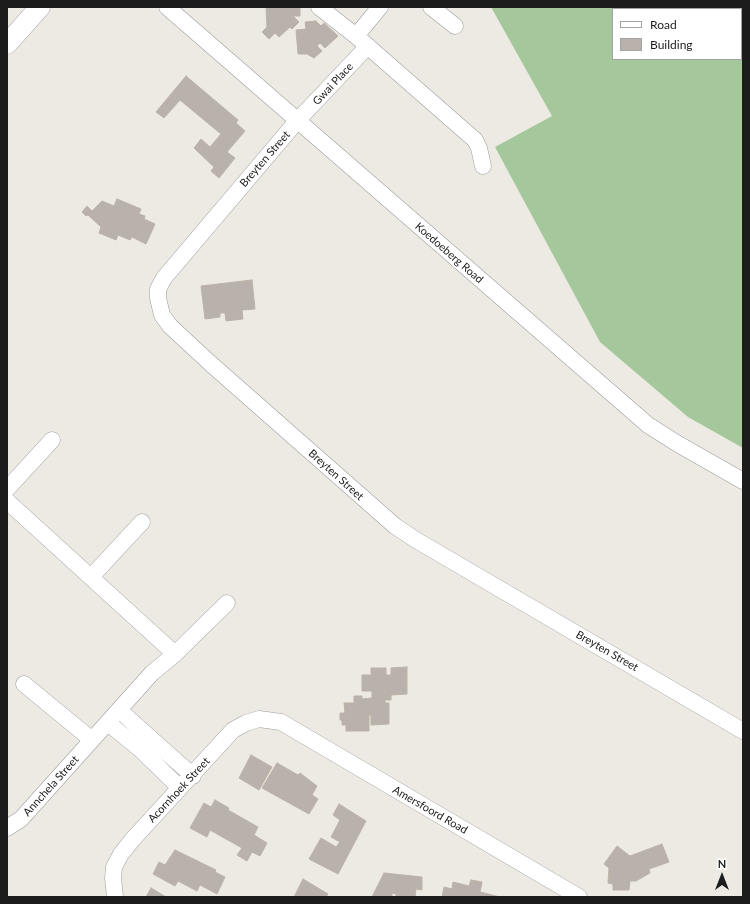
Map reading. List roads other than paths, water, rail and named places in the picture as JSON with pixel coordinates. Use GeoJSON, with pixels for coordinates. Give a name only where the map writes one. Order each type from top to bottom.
{"type":"FeatureCollection","features":[{"type":"Feature","properties":{"kind":"street"},"geometry":{"type":"LineString","coordinates":[[7,44],[40,7]]}},
{"type":"Feature","properties":{"kind":"street","name":"Koedoeberg Road"},"geometry":{"type":"LineString","coordinates":[[167,7],[648,425],[743,481]]}},
{"type":"Feature","properties":{"kind":"street"},"geometry":{"type":"LineString","coordinates":[[319,7],[362,41],[475,140],[480,148],[483,166]]}},
{"type":"Feature","properties":{"kind":"street","name":"Gwai Place"},"geometry":{"type":"LineString","coordinates":[[297,121],[362,41],[380,7]]}},
{"type":"Feature","properties":{"kind":"street"},"geometry":{"type":"LineString","coordinates":[[431,7],[455,26]]}},
{"type":"Feature","properties":{"kind":"street","name":"Breyten Street"},"geometry":{"type":"LineString","coordinates":[[297,121],[164,278],[158,289],[158,298],[162,315],[170,326],[395,526],[416,540],[743,731]]}},
{"type":"Feature","properties":{"kind":"street"},"geometry":{"type":"LineString","coordinates":[[7,489],[52,440]]}},
{"type":"Feature","properties":{"kind":"street"},"geometry":{"type":"LineString","coordinates":[[7,502],[175,654]]}},
{"type":"Feature","properties":{"kind":"street"},"geometry":{"type":"LineString","coordinates":[[91,577],[142,522]]}},
{"type":"Feature","properties":{"kind":"street","name":"Annchela Street"},"geometry":{"type":"LineString","coordinates":[[7,828],[21,819],[152,674],[175,654],[226,603]]}},
{"type":"Feature","properties":{"kind":"street"},"geometry":{"type":"LineString","coordinates":[[24,684],[92,740]]}},
{"type":"Feature","properties":{"kind":"street"},"geometry":{"type":"LineString","coordinates":[[119,710],[155,753],[180,788]]}},
{"type":"Feature","properties":{"kind":"street","name":"Acornhoek Street"},"geometry":{"type":"LineString","coordinates":[[115,897],[113,878],[114,867],[121,854],[234,730],[239,726],[259,719],[281,722]]}},
{"type":"Feature","properties":{"kind":"street","name":"Amersfoord Road"},"geometry":{"type":"LineString","coordinates":[[281,722],[577,897]]}},
{"type":"Feature","properties":{"kind":"street"},"geometry":{"type":"LineString","coordinates":[[108,723],[193,776]]}}]}
